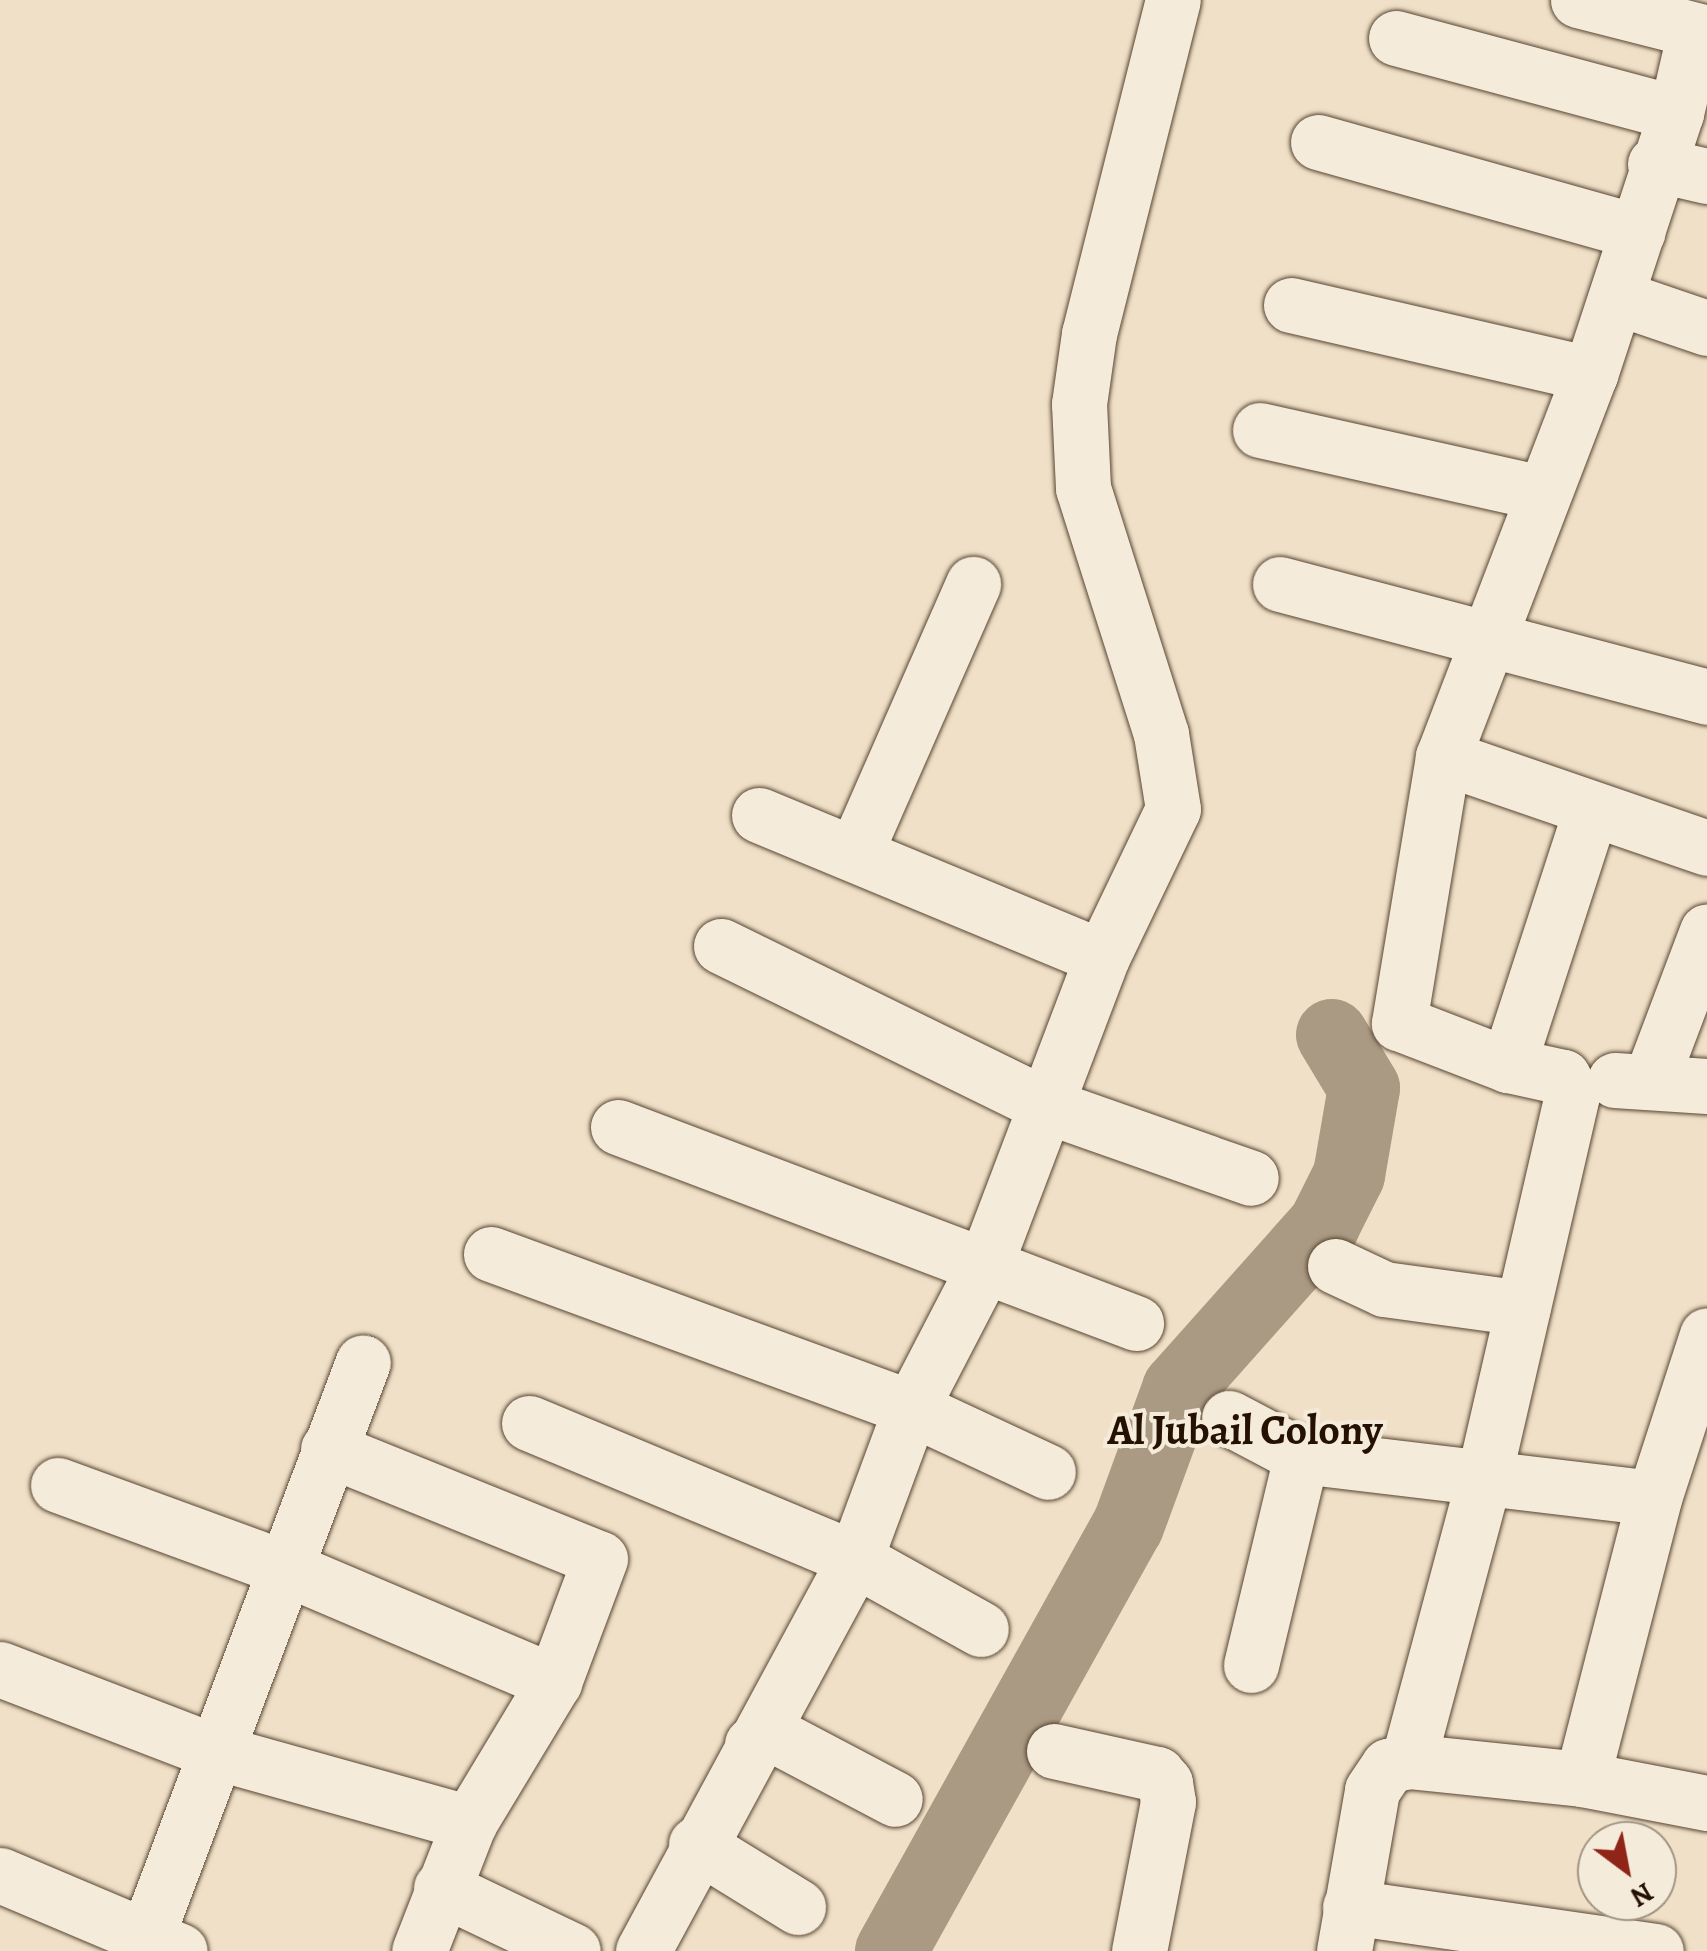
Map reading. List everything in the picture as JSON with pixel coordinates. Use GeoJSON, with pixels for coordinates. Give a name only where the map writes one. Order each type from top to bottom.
{"type":"FeatureCollection","features":[{"type":"Feature","properties":{"kind":"street"},"geometry":{"type":"LineString","coordinates":[[644,1951],[696,1844],[854,1558],[911,1408],[985,1265],[1102,957],[1173,809],[1173,778],[1083,488],[1079,404],[1089,334],[1174,0]]}},
{"type":"Feature","properties":{"kind":"street"},"geometry":{"type":"LineString","coordinates":[[1578,0],[1701,32],[1676,113],[1655,164],[1638,232],[1590,374],[1486,635],[1443,757],[1399,1023],[1508,1065],[1562,1077],[1707,1086]]}},
{"type":"Feature","properties":{"kind":"street"},"geometry":{"type":"LineString","coordinates":[[1396,38],[1676,113]]}},
{"type":"Feature","properties":{"kind":"street"},"geometry":{"type":"LineString","coordinates":[[1318,142],[1638,232]]}},
{"type":"Feature","properties":{"kind":"street"},"geometry":{"type":"LineString","coordinates":[[1655,164],[1707,176]]}},
{"type":"Feature","properties":{"kind":"street"},"geometry":{"type":"LineString","coordinates":[[1616,297],[1707,328]]}},
{"type":"Feature","properties":{"kind":"street"},"geometry":{"type":"LineString","coordinates":[[1292,305],[1590,374]]}},
{"type":"Feature","properties":{"kind":"street"},"geometry":{"type":"LineString","coordinates":[[1260,430],[1544,493]]}},
{"type":"Feature","properties":{"kind":"street"},"geometry":{"type":"LineString","coordinates":[[855,853],[972,584]]}},
{"type":"Feature","properties":{"kind":"street"},"geometry":{"type":"LineString","coordinates":[[1280,584],[1486,635],[1707,697]]}},
{"type":"Feature","properties":{"kind":"street"},"geometry":{"type":"LineString","coordinates":[[1443,757],[1707,848]]}},
{"type":"Feature","properties":{"kind":"street"},"geometry":{"type":"LineString","coordinates":[[1508,1065],[1590,810]]}},
{"type":"Feature","properties":{"kind":"street"},"geometry":{"type":"LineString","coordinates":[[759,815],[1102,957]]}},
{"type":"Feature","properties":{"kind":"street"},"geometry":{"type":"LineString","coordinates":[[1650,1082],[1707,930]]}},
{"type":"Feature","properties":{"kind":"street"},"geometry":{"type":"LineString","coordinates":[[721,946],[1048,1106],[1252,1178]]}},
{"type":"Feature","properties":{"kind":"street"},"geometry":{"type":"LineString","coordinates":[[1408,1761],[1484,1482],[1572,1096],[1562,1077]]}},
{"type":"Feature","properties":{"kind":"street"},"geometry":{"type":"LineString","coordinates":[[618,1126],[1136,1323]]}},
{"type":"Feature","properties":{"kind":"street"},"geometry":{"type":"LineString","coordinates":[[491,1254],[911,1408],[1048,1472]]}},
{"type":"Feature","properties":{"kind":"street"},"geometry":{"type":"LineString","coordinates":[[1335,1266],[1384,1288],[1523,1308]]}},
{"type":"Feature","properties":{"kind":"street"},"geometry":{"type":"LineString","coordinates":[[1582,1778],[1654,1498],[1707,1336]]}},
{"type":"Feature","properties":{"kind":"street"},"geometry":{"type":"LineString","coordinates":[[0,1875],[156,1948],[218,1753],[290,1570],[328,1449],[364,1362]]}},
{"type":"Feature","properties":{"kind":"street"},"geometry":{"type":"LineString","coordinates":[[1229,1418],[1301,1456],[1484,1482],[1654,1498]]}},
{"type":"Feature","properties":{"kind":"street"},"geometry":{"type":"LineString","coordinates":[[530,1423],[854,1558],[982,1629]]}},
{"type":"Feature","properties":{"kind":"street"},"geometry":{"type":"LineString","coordinates":[[328,1449],[600,1560],[554,1682],[469,1824],[418,1951]]}},
{"type":"Feature","properties":{"kind":"street"},"geometry":{"type":"LineString","coordinates":[[1250,1665],[1301,1456]]}},
{"type":"Feature","properties":{"kind":"street"},"geometry":{"type":"LineString","coordinates":[[58,1485],[290,1570],[554,1682]]}},
{"type":"Feature","properties":{"kind":"street"},"geometry":{"type":"LineString","coordinates":[[0,1669],[218,1753],[469,1824]]}},
{"type":"Feature","properties":{"kind":"street"},"geometry":{"type":"LineString","coordinates":[[752,1744],[770,1734],[896,1799]]}},
{"type":"Feature","properties":{"kind":"street"},"geometry":{"type":"LineString","coordinates":[[1054,1752],[1157,1774],[1165,1783],[1168,1802],[1139,1951]]}},
{"type":"Feature","properties":{"kind":"street"},"geometry":{"type":"LineString","coordinates":[[1656,1951],[1347,1929],[1372,1790],[1388,1766],[1408,1761],[1582,1778],[1707,1803]]}},
{"type":"Feature","properties":{"kind":"street"},"geometry":{"type":"LineString","coordinates":[[696,1844],[798,1906]]}},
{"type":"Feature","properties":{"kind":"street"},"geometry":{"type":"LineString","coordinates":[[441,1888],[573,1951]]}},
{"type":"Feature","properties":{"kind":"waterway"},"geometry":{"type":"LineString","coordinates":[[891,1951],[1128,1526],[1178,1389],[1324,1225],[1349,1175],[1364,1088],[1332,1035]]}},
{"type":"Feature","properties":{"kind":"district","name":"Al Jubail Colony"},"geometry":{"type":"Point","coordinates":[1245,1430]}}]}
